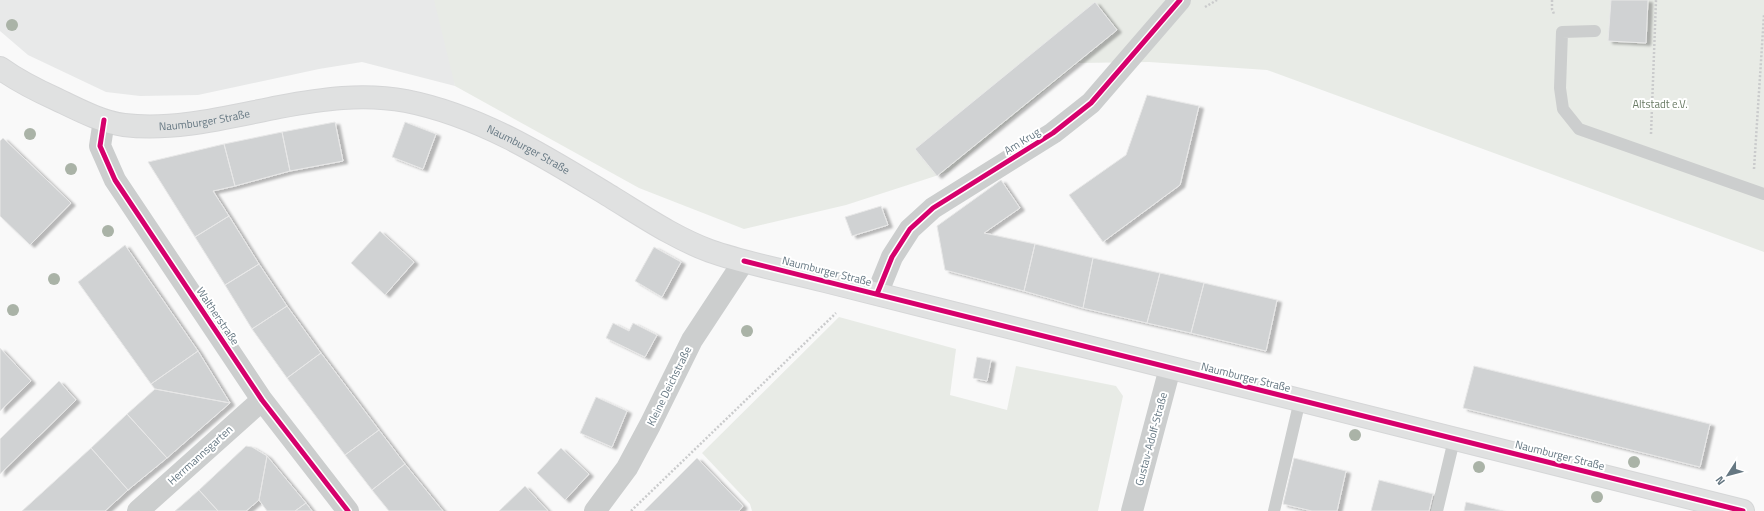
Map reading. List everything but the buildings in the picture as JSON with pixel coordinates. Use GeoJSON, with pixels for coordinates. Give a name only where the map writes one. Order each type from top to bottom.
{"type":"FeatureCollection","features":[{"type":"Feature","properties":{"kind":"main road","name":"Naumburger Straße"},"geometry":{"type":"LineString","coordinates":[[0,68],[29,87],[104,120],[122,125],[160,126],[204,122],[332,98],[376,97],[407,101],[434,108],[471,121],[514,140],[554,162],[653,223],[710,251],[1454,440],[1743,511]]}},
{"type":"Feature","properties":{"kind":"street","name":"Am Krug"},"geometry":{"type":"LineString","coordinates":[[877,294],[892,257],[910,229],[933,208],[1053,133],[1091,103],[1180,0]]}},
{"type":"Feature","properties":{"kind":"street","name":"Waltherstraße"},"geometry":{"type":"LineString","coordinates":[[104,120],[100,146],[115,180],[262,400],[348,511]]}},
{"type":"Feature","properties":{"kind":"street","name":"Kleine Deichstraße"},"geometry":{"type":"LineString","coordinates":[[596,511],[627,468],[692,340],[744,260]]}},
{"type":"Feature","properties":{"kind":"street","name":"Gustav-Adolf-Straße"},"geometry":{"type":"LineString","coordinates":[[1132,511],[1170,368]]}},
{"type":"Feature","properties":{"kind":"street","name":"Herrmannsgarten"},"geometry":{"type":"LineString","coordinates":[[138,511],[262,400]]}},
{"type":"Feature","properties":{"kind":"lane"},"geometry":{"type":"LineString","coordinates":[[1595,32],[1562,32],[1560,88],[1563,109],[1579,129],[1758,192]]}},
{"type":"Feature","properties":{"kind":"lane"},"geometry":{"type":"LineString","coordinates":[[1274,511],[1300,400]]}},
{"type":"Feature","properties":{"kind":"lane"},"geometry":{"type":"LineString","coordinates":[[1437,511],[1454,440]]}},
{"type":"Feature","properties":{"kind":"path"},"geometry":{"type":"LineString","coordinates":[[1650,154],[1656,0]]}},
{"type":"Feature","properties":{"kind":"path"},"geometry":{"type":"LineString","coordinates":[[1758,192],[1764,15]]}},
{"type":"Feature","properties":{"kind":"path"},"geometry":{"type":"LineString","coordinates":[[631,511],[836,313]]}},
{"type":"Feature","properties":{"kind":"shaded area"},"geometry":{"type":"Polygon","coordinates":[[[0,0],[439,0],[447,25],[455,86],[362,62],[319,69],[198,95],[140,96],[106,92],[28,55],[0,31],[0,0]]]}},
{"type":"Feature","properties":{"kind":"green space","name":"Altstadt e.V."},"geometry":{"type":"Polygon","coordinates":[[[434,0],[1764,0],[1764,252],[1267,70],[1149,62],[1078,63],[948,172],[846,205],[744,229],[639,188],[455,86],[434,0]]]}},
{"type":"Feature","properties":{"kind":"green space"},"geometry":{"type":"Polygon","coordinates":[[[839,317],[956,349],[950,395],[1007,410],[1016,366],[1116,386],[1123,396],[1098,511],[752,511],[750,504],[702,453],[839,317]]]}},
{"type":"Feature","properties":{"kind":"cycle path"},"geometry":{"type":"LineString","coordinates":[[877,294],[892,257],[910,229],[933,208],[1053,133],[1091,103],[1180,0]]}},
{"type":"Feature","properties":{"kind":"cycle path"},"geometry":{"type":"LineString","coordinates":[[104,120],[100,146],[115,180],[262,400],[348,511]]}},
{"type":"Feature","properties":{"kind":"cycle path"},"geometry":{"type":"LineString","coordinates":[[744,261],[1743,511]]}}]}
